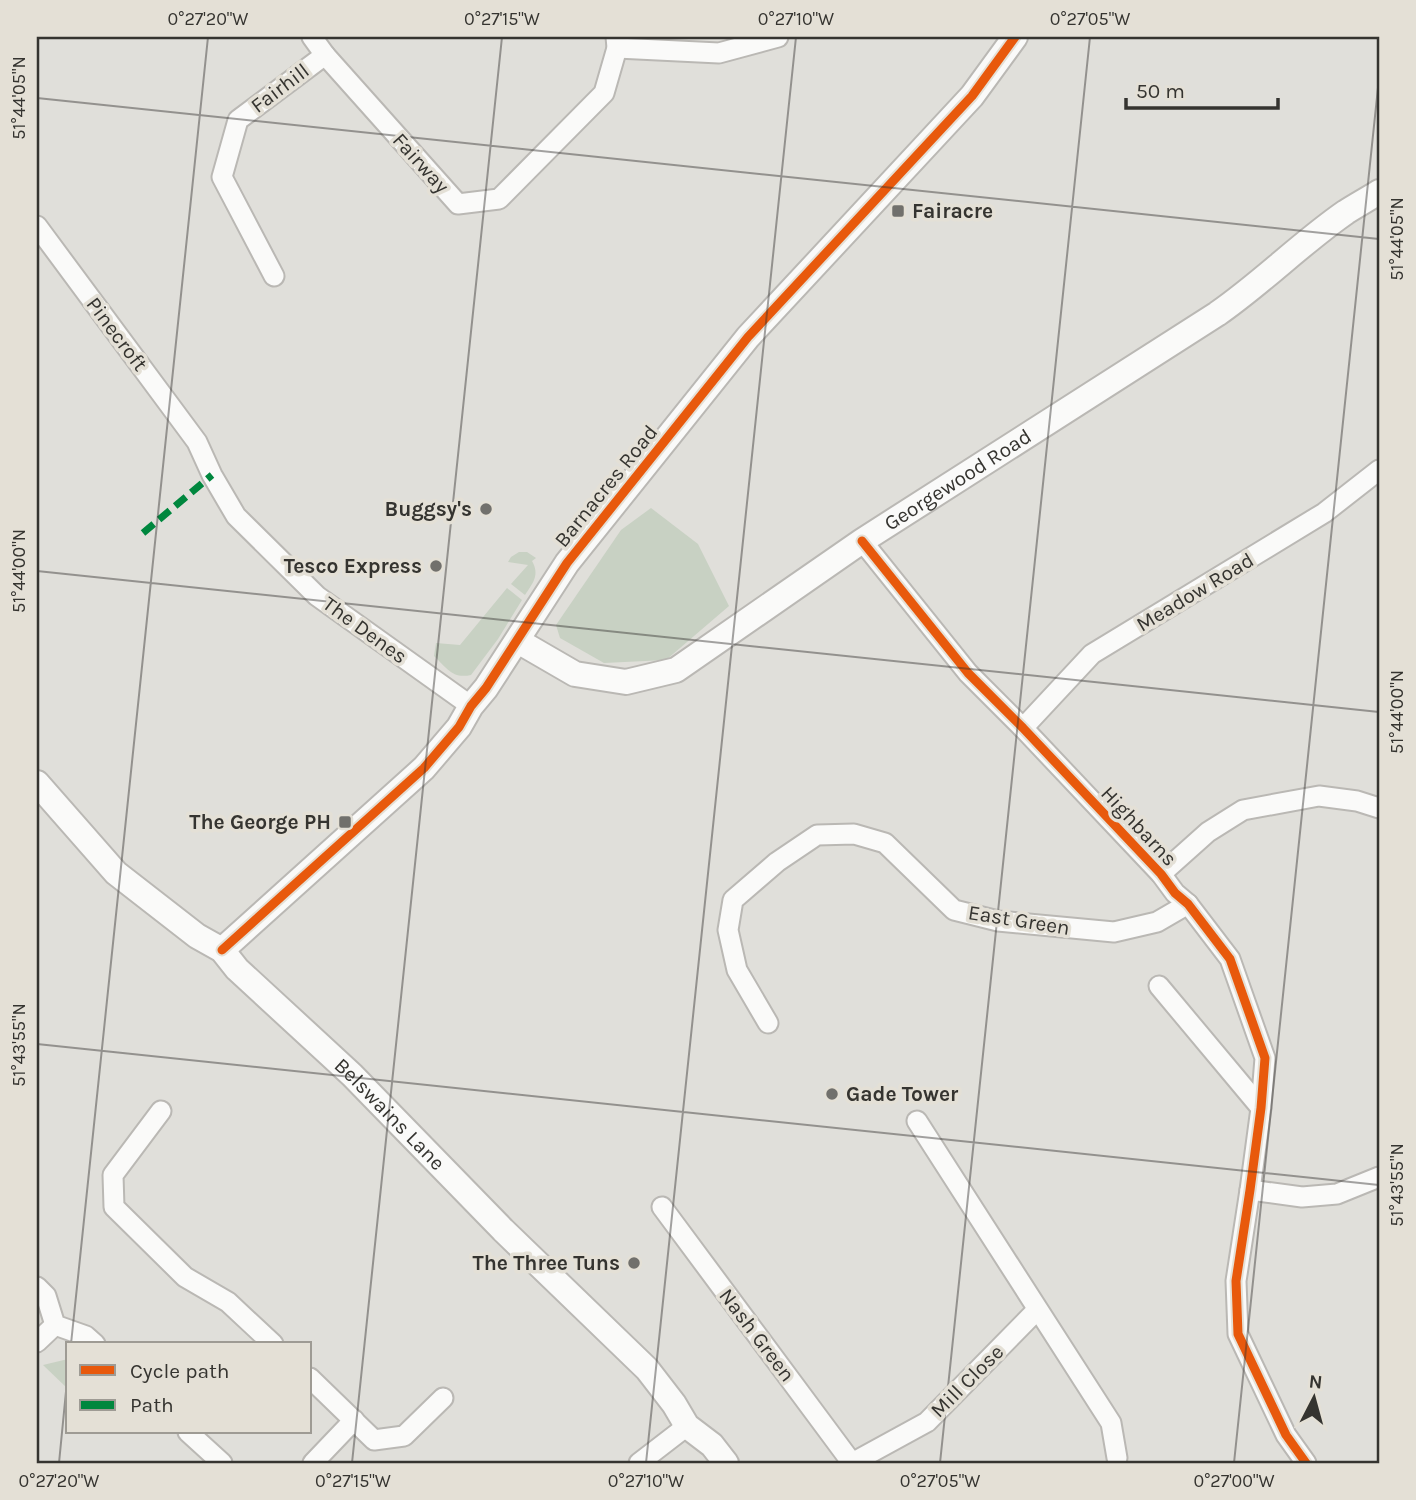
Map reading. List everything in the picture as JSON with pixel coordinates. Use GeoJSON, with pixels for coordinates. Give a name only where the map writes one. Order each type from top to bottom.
{"type":"FeatureCollection","features":[{"type":"Feature","properties":{"kind":"street","name":"Fairway"},"geometry":{"type":"LineString","coordinates":[[312,37],[324,55],[458,204],[499,199],[604,93],[617,42]]}},
{"type":"Feature","properties":{"kind":"street"},"geometry":{"type":"LineString","coordinates":[[617,42],[719,53],[778,37]]}},
{"type":"Feature","properties":{"kind":"street","name":"Barnacres Road"},"geometry":{"type":"LineString","coordinates":[[222,950],[424,768],[459,727],[567,563],[747,337],[972,96],[1015,37]]}},
{"type":"Feature","properties":{"kind":"street","name":"Fairhill"},"geometry":{"type":"LineString","coordinates":[[274,276],[222,177],[238,120],[324,55]]}},
{"type":"Feature","properties":{"kind":"street","name":"Georgewood Road"},"geometry":{"type":"LineString","coordinates":[[518,641],[575,674],[626,682],[676,670],[862,541],[1217,314],[1346,212],[1379,192]]}},
{"type":"Feature","properties":{"kind":"street","name":"Pinecroft"},"geometry":{"type":"LineString","coordinates":[[37,226],[197,442]]}},
{"type":"Feature","properties":{"kind":"street","name":"The Denes"},"geometry":{"type":"LineString","coordinates":[[197,442],[212,475],[236,516],[317,596],[471,706]]}},
{"type":"Feature","properties":{"kind":"street","name":"Meadow Road"},"geometry":{"type":"LineString","coordinates":[[1023,728],[1092,654],[1324,513],[1379,470]]}},
{"type":"Feature","properties":{"kind":"street","name":"Highbarns"},"geometry":{"type":"LineString","coordinates":[[862,541],[968,673],[1161,874],[1230,959],[1265,1058],[1261,1108],[1236,1281],[1238,1334],[1286,1435],[1306,1463]]}},
{"type":"Feature","properties":{"kind":"street","name":"Belswains Lane"},"geometry":{"type":"LineString","coordinates":[[37,783],[116,873],[197,936],[222,950],[237,970],[352,1075],[503,1230],[647,1368],[687,1426],[712,1444],[726,1463]]}},
{"type":"Feature","properties":{"kind":"street"},"geometry":{"type":"LineString","coordinates":[[1161,874],[1208,832],[1243,810],[1319,796],[1357,801],[1379,808]]}},
{"type":"Feature","properties":{"kind":"street","name":"East Green"},"geometry":{"type":"LineString","coordinates":[[768,1023],[737,970],[728,930],[733,900],[776,862],[817,835],[853,834],[885,843],[954,910],[998,921],[1114,932],[1157,922],[1188,904]]}},
{"type":"Feature","properties":{"kind":"street"},"geometry":{"type":"LineString","coordinates":[[1159,986],[1261,1108]]}},
{"type":"Feature","properties":{"kind":"street"},"geometry":{"type":"LineString","coordinates":[[161,1111],[113,1175],[114,1206],[186,1278],[228,1302],[271,1342]]}},
{"type":"Feature","properties":{"kind":"street"},"geometry":{"type":"LineString","coordinates":[[917,1121],[1111,1423],[1117,1458]]}},
{"type":"Feature","properties":{"kind":"street"},"geometry":{"type":"LineString","coordinates":[[1250,1190],[1303,1197],[1337,1194],[1379,1177]]}},
{"type":"Feature","properties":{"kind":"street","name":"Nash Green"},"geometry":{"type":"LineString","coordinates":[[662,1207],[852,1463]]}},
{"type":"Feature","properties":{"kind":"street"},"geometry":{"type":"LineString","coordinates":[[37,1287],[46,1296],[55,1325]]}},
{"type":"Feature","properties":{"kind":"street","name":"Mill Close"},"geometry":{"type":"LineString","coordinates":[[852,1463],[927,1422],[1037,1310]]}},
{"type":"Feature","properties":{"kind":"street"},"geometry":{"type":"LineString","coordinates":[[37,1342],[55,1325]]}},
{"type":"Feature","properties":{"kind":"street"},"geometry":{"type":"LineString","coordinates":[[55,1325],[86,1336],[93,1342]]}},
{"type":"Feature","properties":{"kind":"street"},"geometry":{"type":"LineString","coordinates":[[312,1380],[374,1440],[404,1436],[443,1398]]}},
{"type":"Feature","properties":{"kind":"street"},"geometry":{"type":"LineString","coordinates":[[313,1463],[354,1420]]}},
{"type":"Feature","properties":{"kind":"street"},"geometry":{"type":"LineString","coordinates":[[639,1463],[687,1426]]}},
{"type":"Feature","properties":{"kind":"street"},"geometry":{"type":"LineString","coordinates":[[190,1434],[222,1463]]}},
{"type":"Feature","properties":{"kind":"green space"},"geometry":{"type":"Polygon","coordinates":[[[651,508],[698,544],[729,606],[666,660],[604,663],[560,638],[556,625],[621,530],[651,508]]]}},
{"type":"Feature","properties":{"kind":"green space"},"geometry":{"type":"Polygon","coordinates":[[[519,552],[527,552],[536,558],[532,561],[534,579],[525,595],[511,584],[528,565],[508,562],[519,552]]]}},
{"type":"Feature","properties":{"kind":"green space"},"geometry":{"type":"Polygon","coordinates":[[[507,588],[522,600],[498,639],[471,675],[450,672],[434,656],[436,643],[460,645],[507,588]]]}},
{"type":"Feature","properties":{"kind":"green space"},"geometry":{"type":"Polygon","coordinates":[[[66,1359],[66,1387],[43,1365],[66,1359]]]}},
{"type":"Feature","properties":{"kind":"marked path"},"geometry":{"type":"LineString","coordinates":[[143,533],[212,475]]}},
{"type":"Feature","properties":{"kind":"cycle path"},"geometry":{"type":"LineString","coordinates":[[222,950],[424,768],[459,727],[567,563],[748,337],[972,96],[1015,37]]}},
{"type":"Feature","properties":{"kind":"cycle path"},"geometry":{"type":"LineString","coordinates":[[862,541],[968,673],[1161,874],[1230,959],[1265,1058],[1261,1108],[1236,1281],[1238,1334],[1286,1435],[1306,1463]]}},
{"type":"Feature","properties":{"kind":"place","name":"Fairacre"},"geometry":{"type":"Point","coordinates":[898,211]}},
{"type":"Feature","properties":{"kind":"place","name":"Buggsy's"},"geometry":{"type":"Point","coordinates":[486,509]}},
{"type":"Feature","properties":{"kind":"place","name":"Tesco Express"},"geometry":{"type":"Point","coordinates":[436,566]}},
{"type":"Feature","properties":{"kind":"place","name":"The George PH"},"geometry":{"type":"Point","coordinates":[345,822]}},
{"type":"Feature","properties":{"kind":"place","name":"Gade Tower"},"geometry":{"type":"Point","coordinates":[832,1094]}},
{"type":"Feature","properties":{"kind":"place","name":"The Three Tuns"},"geometry":{"type":"Point","coordinates":[634,1263]}}]}
